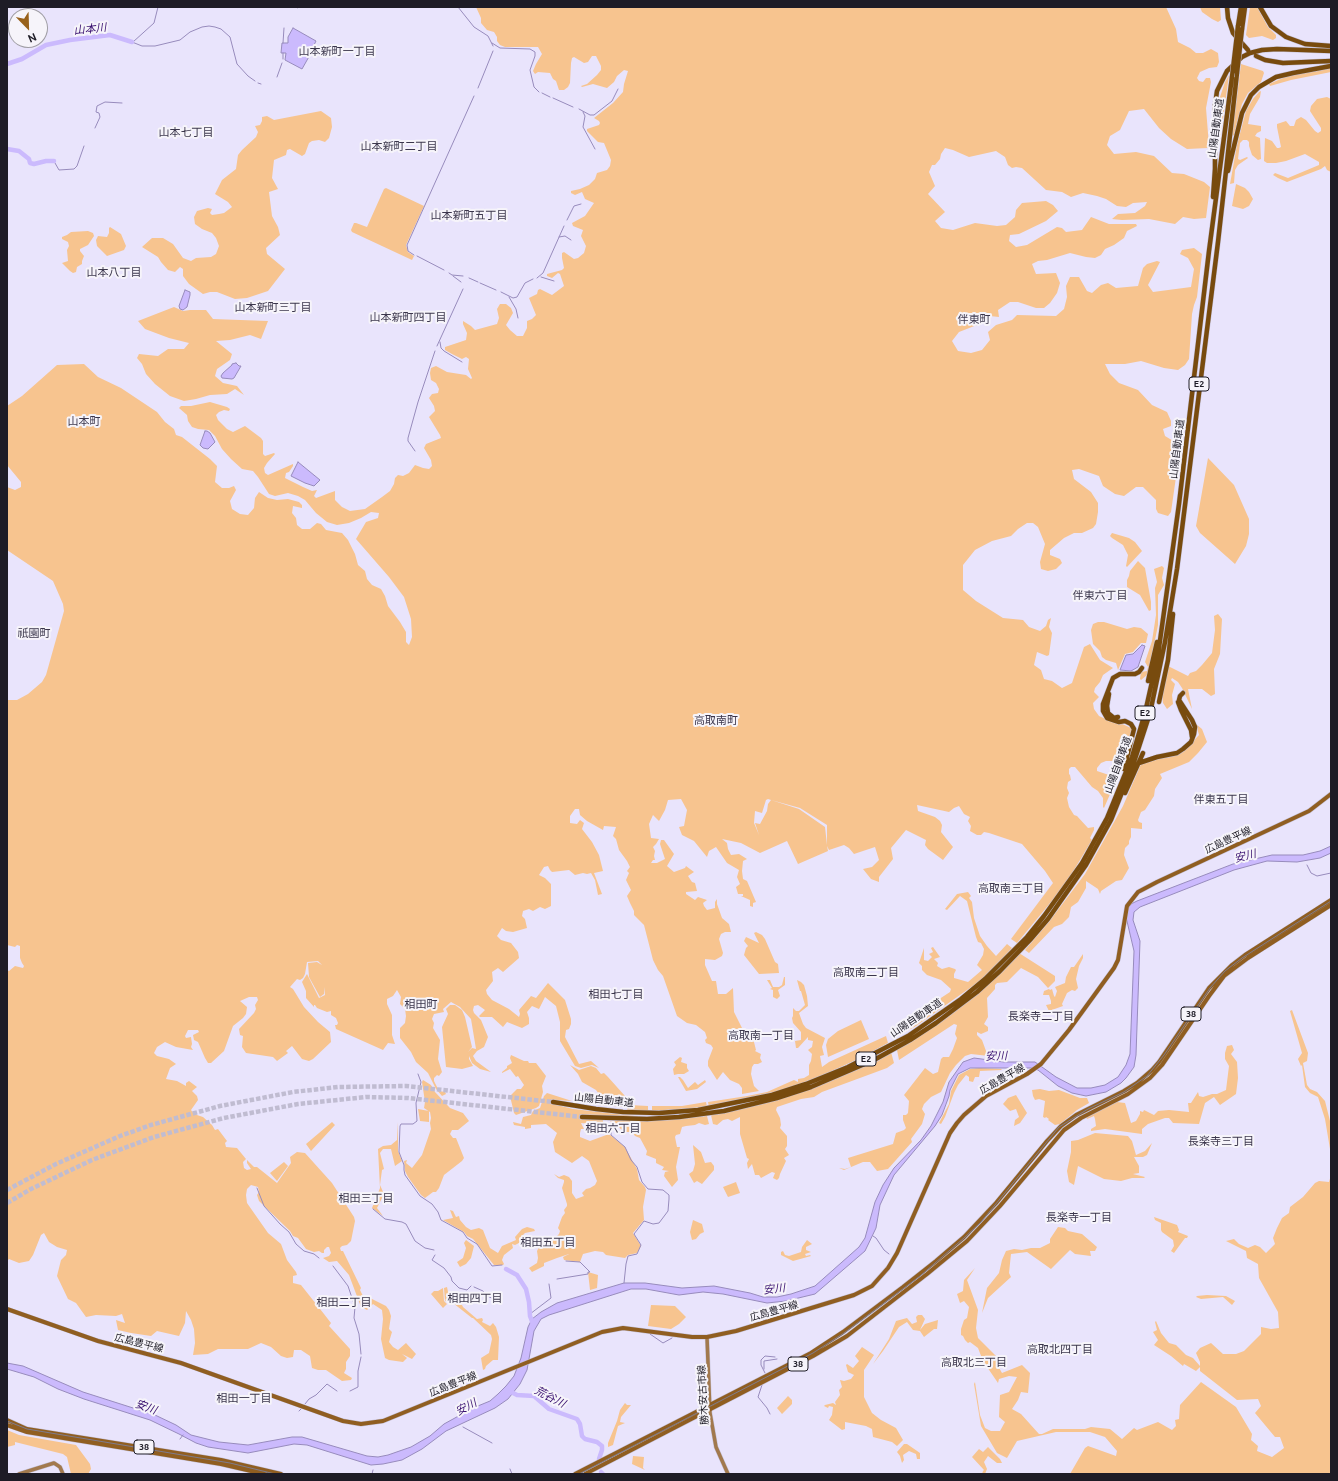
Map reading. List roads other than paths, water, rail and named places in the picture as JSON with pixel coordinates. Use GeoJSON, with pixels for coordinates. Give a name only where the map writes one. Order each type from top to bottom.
{"type":"FeatureCollection","features":[{"type":"Feature","properties":{"kind":"highway"},"geometry":{"type":"LineString","coordinates":[[1227,7],[1228,18],[1234,33],[1248,50]]}},
{"type":"Feature","properties":{"kind":"highway","name":"山陽自動車道"},"geometry":{"type":"LineString","coordinates":[[582,1118],[624,1119],[679,1117],[748,1106],[811,1087],[853,1070],[897,1048],[922,1033],[988,982],[1020,951],[1048,919],[1086,865],[1134,765],[1150,713],[1165,642],[1177,569],[1222,200],[1237,73],[1241,7]]}},
{"type":"Feature","properties":{"kind":"highway","name":"山陽自動車道"},"geometry":{"type":"LineString","coordinates":[[553,1102],[623,1112],[659,1113],[698,1110],[747,1101],[789,1090],[828,1076],[878,1053],[908,1036],[961,999],[985,979],[1011,953],[1044,916],[1082,863],[1109,819],[1139,735],[1155,670],[1166,603],[1232,77],[1240,27],[1245,7]]}},
{"type":"Feature","properties":{"kind":"highway"},"geometry":{"type":"LineString","coordinates":[[1260,7],[1271,26],[1286,37],[1305,44],[1331,46]]}},
{"type":"Feature","properties":{"kind":"highway"},"geometry":{"type":"LineString","coordinates":[[1210,251],[1215,169],[1214,106],[1217,90],[1224,74],[1242,57],[1257,51],[1277,49],[1331,51]]}},
{"type":"Feature","properties":{"kind":"highway"},"geometry":{"type":"LineString","coordinates":[[1256,56],[1265,60],[1283,63],[1331,61]]}},
{"type":"Feature","properties":{"kind":"highway"},"geometry":{"type":"LineString","coordinates":[[1222,200],[1239,122],[1245,105],[1251,95],[1259,87],[1276,77],[1293,72],[1331,66]]}},
{"type":"Feature","properties":{"kind":"highway"},"geometry":{"type":"LineString","coordinates":[[1159,702],[1168,660],[1177,569]]}},
{"type":"Feature","properties":{"kind":"highway"},"geometry":{"type":"LineString","coordinates":[[1148,681],[1166,603]]}},
{"type":"Feature","properties":{"kind":"highway"},"geometry":{"type":"LineString","coordinates":[[1109,819],[1134,730],[1133,726],[1125,721],[1118,722],[1107,718],[1103,712],[1103,704],[1113,678],[1120,674],[1135,674],[1142,668],[1137,675],[1120,675],[1114,678],[1107,708],[1112,717],[1115,719],[1118,716]]}},
{"type":"Feature","properties":{"kind":"highway"},"geometry":{"type":"LineString","coordinates":[[1109,819],[1123,799],[1142,755],[1145,760],[1176,752],[1190,741],[1192,736],[1191,730],[1178,702],[1180,694],[1183,693],[1180,696],[1180,701],[1195,727],[1192,740],[1179,752],[1139,763]]}},
{"type":"Feature","properties":{"kind":"main road","name":"広島豊平線"},"geometry":{"type":"LineString","coordinates":[[7,1309],[98,1341],[181,1363],[343,1421],[352,1423],[368,1423],[383,1420],[599,1333],[617,1328],[692,1337],[707,1337],[736,1331],[854,1295],[872,1286],[888,1268],[897,1253],[950,1133],[957,1123],[986,1096],[1034,1070],[1041,1064],[1069,1030],[1114,968],[1118,960],[1127,906],[1138,892],[1309,811],[1331,794]]}},
{"type":"Feature","properties":{"kind":"main road","name":"38"},"geometry":{"type":"LineString","coordinates":[[576,1474],[804,1356],[830,1341],[936,1261],[964,1237],[977,1223],[1061,1126],[1076,1115],[1124,1091],[1152,1070],[1209,988],[1232,965],[1245,955],[1331,900]]}},
{"type":"Feature","properties":{"kind":"main road","name":"38"},"geometry":{"type":"LineString","coordinates":[[586,1474],[832,1346],[847,1336],[952,1254],[980,1227],[1064,1130],[1081,1118],[1128,1094],[1150,1078],[1162,1065],[1224,976],[1248,958],[1331,905]]}},
{"type":"Feature","properties":{"kind":"main road","name":"勝木安古市線"},"geometry":{"type":"LineString","coordinates":[[707,1337],[710,1410],[716,1447],[728,1474]]}},
{"type":"Feature","properties":{"kind":"main road","name":"38"},"geometry":{"type":"LineString","coordinates":[[7,1420],[27,1429],[221,1460],[281,1474]]}},
{"type":"Feature","properties":{"kind":"main road","name":"38"},"geometry":{"type":"LineString","coordinates":[[7,1425],[27,1432],[221,1464],[264,1474]]}},
{"type":"Feature","properties":{"kind":"main road"},"geometry":{"type":"LineString","coordinates":[[20,1474],[54,1463],[60,1467],[63,1474]]}},
{"type":"Feature","properties":{"kind":"waterway","name":"山本川"},"geometry":{"type":"LineString","coordinates":[[133,42],[154,23],[158,7]]}},
{"type":"Feature","properties":{"kind":"waterway"},"geometry":{"type":"LineString","coordinates":[[458,7],[474,27],[488,36],[493,46]]}},
{"type":"Feature","properties":{"kind":"waterway"},"geometry":{"type":"LineString","coordinates":[[132,42],[142,46],[155,46],[180,40],[190,32],[202,27],[215,27],[221,29],[230,37],[237,64],[255,81]]}},
{"type":"Feature","properties":{"kind":"waterway"},"geometry":{"type":"LineString","coordinates":[[283,43],[284,28]]}},
{"type":"Feature","properties":{"kind":"waterway","name":"山本川"},"geometry":{"type":"LineString","coordinates":[[7,64],[22,59],[46,45],[70,40],[110,35],[132,42]]}},
{"type":"Feature","properties":{"kind":"waterway"},"geometry":{"type":"LineString","coordinates":[[492,43],[500,48],[530,49],[535,52],[530,70],[534,87],[539,92]]}},
{"type":"Feature","properties":{"kind":"waterway"},"geometry":{"type":"LineString","coordinates":[[478,88],[493,51]]}},
{"type":"Feature","properties":{"kind":"waterway"},"geometry":{"type":"LineString","coordinates":[[283,53],[283,59]]}},
{"type":"Feature","properties":{"kind":"waterway"},"geometry":{"type":"LineString","coordinates":[[277,77],[282,63]]}},
{"type":"Feature","properties":{"kind":"waterway"},"geometry":{"type":"LineString","coordinates":[[579,109],[590,115],[594,115],[612,101],[618,89]]}},
{"type":"Feature","properties":{"kind":"waterway"},"geometry":{"type":"LineString","coordinates":[[542,93],[550,97]]}},
{"type":"Feature","properties":{"kind":"waterway"},"geometry":{"type":"LineString","coordinates":[[414,255],[408,251],[407,245],[474,96]]}},
{"type":"Feature","properties":{"kind":"waterway"},"geometry":{"type":"LineString","coordinates":[[553,98],[573,107]]}},
{"type":"Feature","properties":{"kind":"waterway"},"geometry":{"type":"LineString","coordinates":[[95,128],[100,117],[99,113],[96,112],[97,106],[105,102],[122,103]]}},
{"type":"Feature","properties":{"kind":"waterway"},"geometry":{"type":"LineString","coordinates":[[583,112],[585,116],[583,127],[595,149]]}},
{"type":"Feature","properties":{"kind":"waterway"},"geometry":{"type":"LineString","coordinates":[[55,163],[59,170],[74,169],[77,166],[84,146]]}},
{"type":"Feature","properties":{"kind":"waterway"},"geometry":{"type":"LineString","coordinates":[[7,149],[19,151],[29,159],[30,163],[34,164],[54,161]]}},
{"type":"Feature","properties":{"kind":"waterway"},"geometry":{"type":"LineString","coordinates":[[567,220],[574,206],[581,204]]}},
{"type":"Feature","properties":{"kind":"waterway"},"geometry":{"type":"LineString","coordinates":[[537,278],[543,273],[564,226]]}},
{"type":"Feature","properties":{"kind":"waterway"},"geometry":{"type":"LineString","coordinates":[[559,237],[565,236],[571,240]]}},
{"type":"Feature","properties":{"kind":"waterway"},"geometry":{"type":"LineString","coordinates":[[417,256],[444,270]]}},
{"type":"Feature","properties":{"kind":"waterway"},"geometry":{"type":"LineString","coordinates":[[449,273],[452,275],[463,276]]}},
{"type":"Feature","properties":{"kind":"waterway"},"geometry":{"type":"LineString","coordinates":[[453,276],[461,282]]}},
{"type":"Feature","properties":{"kind":"waterway"},"geometry":{"type":"LineString","coordinates":[[541,277],[554,281]]}},
{"type":"Feature","properties":{"kind":"waterway"},"geometry":{"type":"LineString","coordinates":[[469,278],[478,282]]}},
{"type":"Feature","properties":{"kind":"waterway"},"geometry":{"type":"LineString","coordinates":[[501,292],[513,298],[517,297],[525,283],[533,279]]}},
{"type":"Feature","properties":{"kind":"waterway"},"geometry":{"type":"LineString","coordinates":[[480,283],[496,290]]}},
{"type":"Feature","properties":{"kind":"waterway"},"geometry":{"type":"LineString","coordinates":[[437,346],[463,289]]}},
{"type":"Feature","properties":{"kind":"waterway"},"geometry":{"type":"LineString","coordinates":[[509,297],[516,309],[518,318]]}},
{"type":"Feature","properties":{"kind":"waterway"},"geometry":{"type":"LineString","coordinates":[[440,342],[441,348],[444,351],[462,362]]}},
{"type":"Feature","properties":{"kind":"waterway"},"geometry":{"type":"LineString","coordinates":[[415,451],[408,441],[408,438],[435,351]]}},
{"type":"Feature","properties":{"kind":"waterway"},"geometry":{"type":"LineString","coordinates":[[1307,865],[1311,873],[1317,876],[1331,873]]}},
{"type":"Feature","properties":{"kind":"waterway"},"geometry":{"type":"LineString","coordinates":[[418,1074],[421,1082],[416,1103],[417,1121],[413,1124],[401,1124],[400,1126],[399,1152],[404,1165],[405,1175],[420,1196],[432,1204],[438,1212],[441,1220],[463,1232],[467,1238],[477,1244],[492,1266],[502,1265]]}},
{"type":"Feature","properties":{"kind":"waterway"},"geometry":{"type":"LineString","coordinates":[[611,1124],[611,1135],[625,1147],[631,1160],[637,1167],[642,1182],[648,1189],[663,1190],[669,1195],[668,1211],[659,1223],[653,1224],[644,1221],[634,1234],[641,1245],[637,1254],[628,1256],[624,1283]]}},
{"type":"Feature","properties":{"kind":"waterway"},"geometry":{"type":"LineString","coordinates":[[257,1188],[264,1206],[289,1232],[296,1244],[304,1251],[314,1254],[319,1258]]}},
{"type":"Feature","properties":{"kind":"waterway"},"geometry":{"type":"LineString","coordinates":[[373,1209],[385,1219],[406,1224],[415,1241],[425,1248],[434,1250]]}},
{"type":"Feature","properties":{"kind":"waterway"},"geometry":{"type":"LineString","coordinates":[[873,1236],[889,1254]]}},
{"type":"Feature","properties":{"kind":"waterway"},"geometry":{"type":"LineString","coordinates":[[435,1255],[432,1260],[444,1268],[451,1277],[452,1281],[459,1288],[467,1290],[471,1286]]}},
{"type":"Feature","properties":{"kind":"waterway"},"geometry":{"type":"LineString","coordinates":[[557,1279],[588,1274],[588,1272],[590,1272],[580,1262],[566,1261]]}},
{"type":"Feature","properties":{"kind":"waterway"},"geometry":{"type":"LineString","coordinates":[[333,1266],[348,1286],[355,1307],[354,1318],[359,1334],[361,1354]]}},
{"type":"Feature","properties":{"kind":"waterway"},"geometry":{"type":"LineString","coordinates":[[506,1269],[517,1275],[526,1289],[530,1316],[533,1324]]}},
{"type":"Feature","properties":{"kind":"waterway"},"geometry":{"type":"LineString","coordinates":[[530,1314],[551,1298],[549,1284]]}},
{"type":"Feature","properties":{"kind":"waterway"},"geometry":{"type":"LineString","coordinates":[[474,1287],[483,1291],[487,1296],[494,1299]]}},
{"type":"Feature","properties":{"kind":"waterway"},"geometry":{"type":"LineString","coordinates":[[763,1308],[763,1320]]}},
{"type":"Feature","properties":{"kind":"waterway"},"geometry":{"type":"LineString","coordinates":[[650,1334],[663,1343],[672,1338]]}},
{"type":"Feature","properties":{"kind":"waterway"},"geometry":{"type":"LineString","coordinates":[[765,1373],[761,1365],[761,1360],[765,1356],[775,1357]]}},
{"type":"Feature","properties":{"kind":"waterway"},"geometry":{"type":"LineString","coordinates":[[350,1391],[358,1387],[358,1371],[361,1357]]}},
{"type":"Feature","properties":{"kind":"waterway"},"geometry":{"type":"LineString","coordinates":[[764,1369],[764,1361],[777,1359]]}},
{"type":"Feature","properties":{"kind":"waterway"},"geometry":{"type":"LineString","coordinates":[[305,1404],[327,1384],[337,1391]]}},
{"type":"Feature","properties":{"kind":"waterway"},"geometry":{"type":"LineString","coordinates":[[762,1385],[758,1397],[770,1414]]}},
{"type":"Feature","properties":{"kind":"waterway","name":"荒谷川"},"geometry":{"type":"LineString","coordinates":[[509,1391],[517,1395],[534,1396],[549,1409],[577,1419],[580,1424],[582,1436],[585,1439],[597,1442],[602,1446],[599,1459]]}},
{"type":"Feature","properties":{"kind":"waterway"},"geometry":{"type":"LineString","coordinates":[[463,1427],[492,1443]]}},
{"type":"Feature","properties":{"kind":"waterway"},"geometry":{"type":"LineString","coordinates":[[180,1439],[183,1435]]}},
{"type":"Feature","properties":{"kind":"waterway"},"geometry":{"type":"LineString","coordinates":[[510,1469],[512,1474]]}},
{"type":"Feature","properties":{"kind":"waterway"},"geometry":{"type":"LineString","coordinates":[[372,1474],[373,1470]]}},
{"type":"Feature","properties":{"kind":"tunnel"},"geometry":{"type":"LineString","coordinates":[[7,1190],[56,1164],[120,1136],[151,1125],[220,1106],[293,1092],[338,1087],[406,1086],[553,1102]]}},
{"type":"Feature","properties":{"kind":"tunnel"},"geometry":{"type":"LineString","coordinates":[[7,1203],[31,1189],[92,1160],[154,1137],[224,1118],[298,1104],[366,1097],[408,1098],[582,1117]]}},
{"type":"Feature","properties":{"kind":"tram line"},"geometry":{"type":"LineString","coordinates":[[579,1474],[813,1353],[844,1333],[920,1276],[981,1222],[1059,1127],[1088,1109],[1124,1092],[1147,1076],[1164,1055],[1210,988],[1225,971],[1242,958],[1331,901]]}},
{"type":"Feature","properties":{"kind":"tram line"},"geometry":{"type":"LineString","coordinates":[[7,1421],[27,1429],[230,1463],[275,1474]]}},
{"type":"Feature","properties":{"kind":"district","name":"山本新町一丁目"},"geometry":{"type":"Point","coordinates":[337,51]}},
{"type":"Feature","properties":{"kind":"district","name":"山本七丁目"},"geometry":{"type":"Point","coordinates":[186,132]}},
{"type":"Feature","properties":{"kind":"district","name":"山本新町二丁目"},"geometry":{"type":"Point","coordinates":[399,146]}},
{"type":"Feature","properties":{"kind":"district","name":"山本新町五丁目"},"geometry":{"type":"Point","coordinates":[469,215]}},
{"type":"Feature","properties":{"kind":"district","name":"山本八丁目"},"geometry":{"type":"Point","coordinates":[114,272]}},
{"type":"Feature","properties":{"kind":"district","name":"山本新町三丁目"},"geometry":{"type":"Point","coordinates":[273,307]}},
{"type":"Feature","properties":{"kind":"district","name":"山本新町四丁目"},"geometry":{"type":"Point","coordinates":[408,317]}},
{"type":"Feature","properties":{"kind":"district","name":"伴東町"},"geometry":{"type":"Point","coordinates":[974,319]}},
{"type":"Feature","properties":{"kind":"district","name":"山本町"},"geometry":{"type":"Point","coordinates":[84,421]}},
{"type":"Feature","properties":{"kind":"district","name":"伴東六丁目"},"geometry":{"type":"Point","coordinates":[1100,595]}},
{"type":"Feature","properties":{"kind":"district","name":"祇園町"},"geometry":{"type":"Point","coordinates":[34,633]}},
{"type":"Feature","properties":{"kind":"district","name":"高取南町"},"geometry":{"type":"Point","coordinates":[716,720]}},
{"type":"Feature","properties":{"kind":"district","name":"伴東五丁目"},"geometry":{"type":"Point","coordinates":[1221,799]}},
{"type":"Feature","properties":{"kind":"district","name":"高取南三丁目"},"geometry":{"type":"Point","coordinates":[1011,888]}},
{"type":"Feature","properties":{"kind":"district","name":"高取南二丁目"},"geometry":{"type":"Point","coordinates":[866,972]}},
{"type":"Feature","properties":{"kind":"district","name":"相田七丁目"},"geometry":{"type":"Point","coordinates":[616,994]}},
{"type":"Feature","properties":{"kind":"district","name":"相田町"},"geometry":{"type":"Point","coordinates":[421,1004]}},
{"type":"Feature","properties":{"kind":"district","name":"長楽寺二丁目"},"geometry":{"type":"Point","coordinates":[1041,1016]}},
{"type":"Feature","properties":{"kind":"district","name":"高取南一丁目"},"geometry":{"type":"Point","coordinates":[761,1035]}},
{"type":"Feature","properties":{"kind":"district","name":"相田六丁目"},"geometry":{"type":"Point","coordinates":[613,1128]}},
{"type":"Feature","properties":{"kind":"district","name":"長楽寺三丁目"},"geometry":{"type":"Point","coordinates":[1221,1141]}},
{"type":"Feature","properties":{"kind":"district","name":"相田三丁目"},"geometry":{"type":"Point","coordinates":[366,1198]}},
{"type":"Feature","properties":{"kind":"district","name":"長楽寺一丁目"},"geometry":{"type":"Point","coordinates":[1079,1217]}},
{"type":"Feature","properties":{"kind":"district","name":"相田五丁目"},"geometry":{"type":"Point","coordinates":[548,1242]}},
{"type":"Feature","properties":{"kind":"district","name":"相田四丁目"},"geometry":{"type":"Point","coordinates":[475,1298]}},
{"type":"Feature","properties":{"kind":"district","name":"相田二丁目"},"geometry":{"type":"Point","coordinates":[344,1302]}},
{"type":"Feature","properties":{"kind":"district","name":"高取北四丁目"},"geometry":{"type":"Point","coordinates":[1060,1349]}},
{"type":"Feature","properties":{"kind":"district","name":"高取北三丁目"},"geometry":{"type":"Point","coordinates":[974,1362]}},
{"type":"Feature","properties":{"kind":"district","name":"相田一丁目"},"geometry":{"type":"Point","coordinates":[244,1398]}},
{"type":"Feature","properties":{"kind":"water label","name":"安川"},"geometry":{"type":"Point","coordinates":[1245,856]}},
{"type":"Feature","properties":{"kind":"water label","name":"安川"},"geometry":{"type":"Point","coordinates":[996,1056]}},
{"type":"Feature","properties":{"kind":"water label","name":"安川"},"geometry":{"type":"Point","coordinates":[774,1289]}},
{"type":"Feature","properties":{"kind":"water label","name":"安川"},"geometry":{"type":"Point","coordinates":[146,1407]}},
{"type":"Feature","properties":{"kind":"water label","name":"安川"},"geometry":{"type":"Point","coordinates":[466,1407]}}]}
